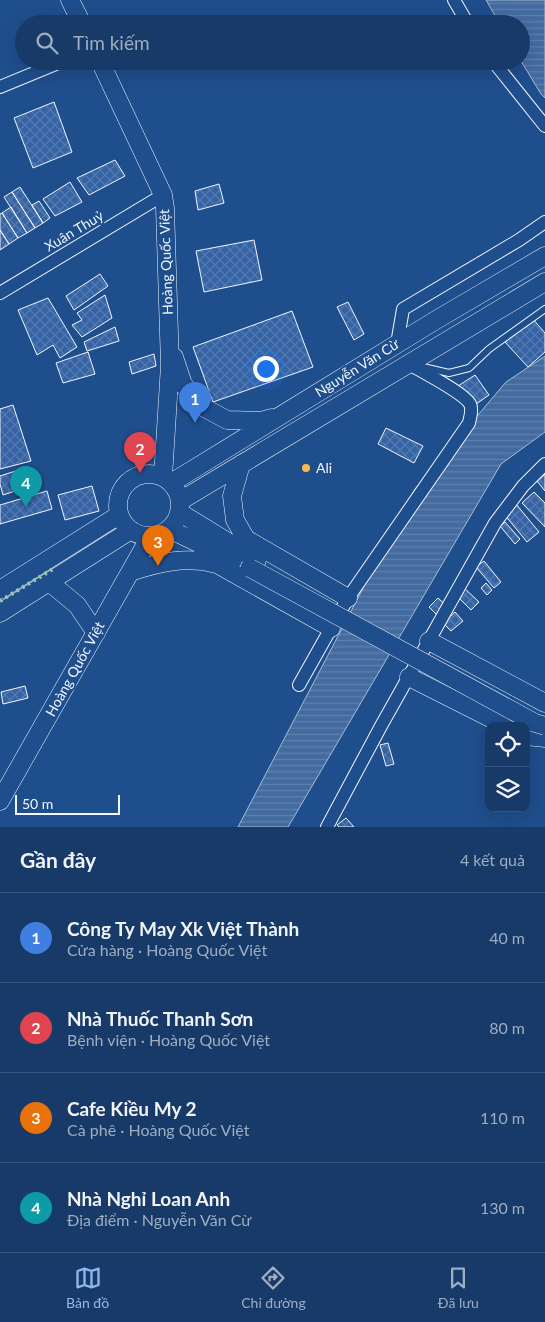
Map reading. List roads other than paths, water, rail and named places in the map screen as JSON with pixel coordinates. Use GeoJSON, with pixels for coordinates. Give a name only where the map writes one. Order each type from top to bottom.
{"type":"FeatureCollection","features":[{"type":"Feature","properties":{"kind":"street"},"geometry":{"type":"LineString","coordinates":[[70,0],[78,15]]}},
{"type":"Feature","properties":{"kind":"street"},"geometry":{"type":"LineString","coordinates":[[454,0],[463,15]]}},
{"type":"Feature","properties":{"kind":"street"},"geometry":{"type":"LineString","coordinates":[[0,87],[41,70]]}},
{"type":"Feature","properties":{"kind":"street","name":"Hoàng Quốc Việt"},"geometry":{"type":"LineString","coordinates":[[104,70],[163,195],[165,208],[170,365],[167,480]]}},
{"type":"Feature","properties":{"kind":"street"},"geometry":{"type":"LineString","coordinates":[[500,70],[545,126]]}},
{"type":"Feature","properties":{"kind":"street","name":"Xuân Thuỷ"},"geometry":{"type":"LineString","coordinates":[[0,293],[163,195]]}},
{"type":"Feature","properties":{"kind":"street"},"geometry":{"type":"LineString","coordinates":[[396,344],[403,309],[545,222]]}},
{"type":"Feature","properties":{"kind":"street","name":"Nguyễn Văn Cừ"},"geometry":{"type":"LineString","coordinates":[[167,480],[280,416],[396,344],[545,256]]}},
{"type":"Feature","properties":{"kind":"street","name":"Nguyễn Văn Cừ"},"geometry":{"type":"LineString","coordinates":[[179,506],[242,464],[545,282]]}},
{"type":"Feature","properties":{"kind":"street"},"geometry":{"type":"LineString","coordinates":[[169,344],[183,384],[201,406],[227,420],[261,421],[280,416]]}},
{"type":"Feature","properties":{"kind":"street"},"geometry":{"type":"LineString","coordinates":[[299,685],[348,598],[468,423],[472,412],[470,403],[457,393],[409,364]]}},
{"type":"Feature","properties":{"kind":"street"},"geometry":{"type":"LineString","coordinates":[[242,464],[232,496],[235,520],[246,539],[348,598]]}},
{"type":"Feature","properties":{"kind":"street"},"geometry":{"type":"LineString","coordinates":[[327,827],[495,523],[523,486],[545,464]]}},
{"type":"Feature","properties":{"kind":"street"},"geometry":{"type":"LineString","coordinates":[[143,474],[154,474],[167,480],[178,493],[179,506],[176,522],[169,529],[150,536],[140,535],[131,530],[119,515],[118,504],[120,493],[125,484],[143,474]]}},
{"type":"Feature","properties":{"kind":"street"},"geometry":{"type":"LineString","coordinates":[[179,506],[254,564],[534,723],[545,726]]}},
{"type":"Feature","properties":{"kind":"street"},"geometry":{"type":"LineString","coordinates":[[0,590],[119,515]]}},
{"type":"Feature","properties":{"kind":"street"},"geometry":{"type":"LineString","coordinates":[[169,529],[254,564],[532,709],[545,719]]}},
{"type":"Feature","properties":{"kind":"street"},"geometry":{"type":"LineString","coordinates":[[0,613],[131,530]]}},
{"type":"Feature","properties":{"kind":"street","name":"Hoàng Quốc Việt"},"geometry":{"type":"LineString","coordinates":[[0,801],[150,536]]}},
{"type":"Feature","properties":{"kind":"street"},"geometry":{"type":"LineString","coordinates":[[130,572],[177,559],[217,564],[331,628]]}},
{"type":"Feature","properties":{"kind":"street"},"geometry":{"type":"LineString","coordinates":[[48,582],[77,605],[96,633]]}},
{"type":"Feature","properties":{"kind":"street"},"geometry":{"type":"LineString","coordinates":[[429,641],[545,703]]}},
{"type":"Feature","properties":{"kind":"street"},"geometry":{"type":"LineString","coordinates":[[409,677],[498,722]]}},
{"type":"Feature","properties":{"kind":"street"},"geometry":{"type":"LineString","coordinates":[[530,736],[545,738]]}},
{"type":"Feature","properties":{"kind":"lane"},"geometry":{"type":"LineString","coordinates":[[409,364],[449,373],[469,368],[489,349],[545,309]]}},
{"type":"Feature","properties":{"kind":"water"},"geometry":{"type":"Polygon","coordinates":[[[486,0],[545,0],[545,98],[526,70],[530,70],[530,15],[495,15],[486,0]]]}},
{"type":"Feature","properties":{"kind":"water"},"geometry":{"type":"Polygon","coordinates":[[[545,356],[545,432],[501,464],[288,827],[238,827],[415,489],[506,382],[545,356]]]}},
{"type":"Feature","properties":{"kind":"place","name":"Công Ty May Xk Việt Thành"},"geometry":{"type":"Point","coordinates":[195,423]}},
{"type":"Feature","properties":{"kind":"place","name":"Ali"},"geometry":{"type":"Point","coordinates":[306,468]}},
{"type":"Feature","properties":{"kind":"place","name":"Nhà Thuốc Thanh Sơn"},"geometry":{"type":"Point","coordinates":[140,473]}},
{"type":"Feature","properties":{"kind":"place","name":"Nhà Nghỉ Loan Anh"},"geometry":{"type":"Point","coordinates":[26,507]}},
{"type":"Feature","properties":{"kind":"place","name":"Cafe Kiều My 2"},"geometry":{"type":"Point","coordinates":[158,566]}}]}
